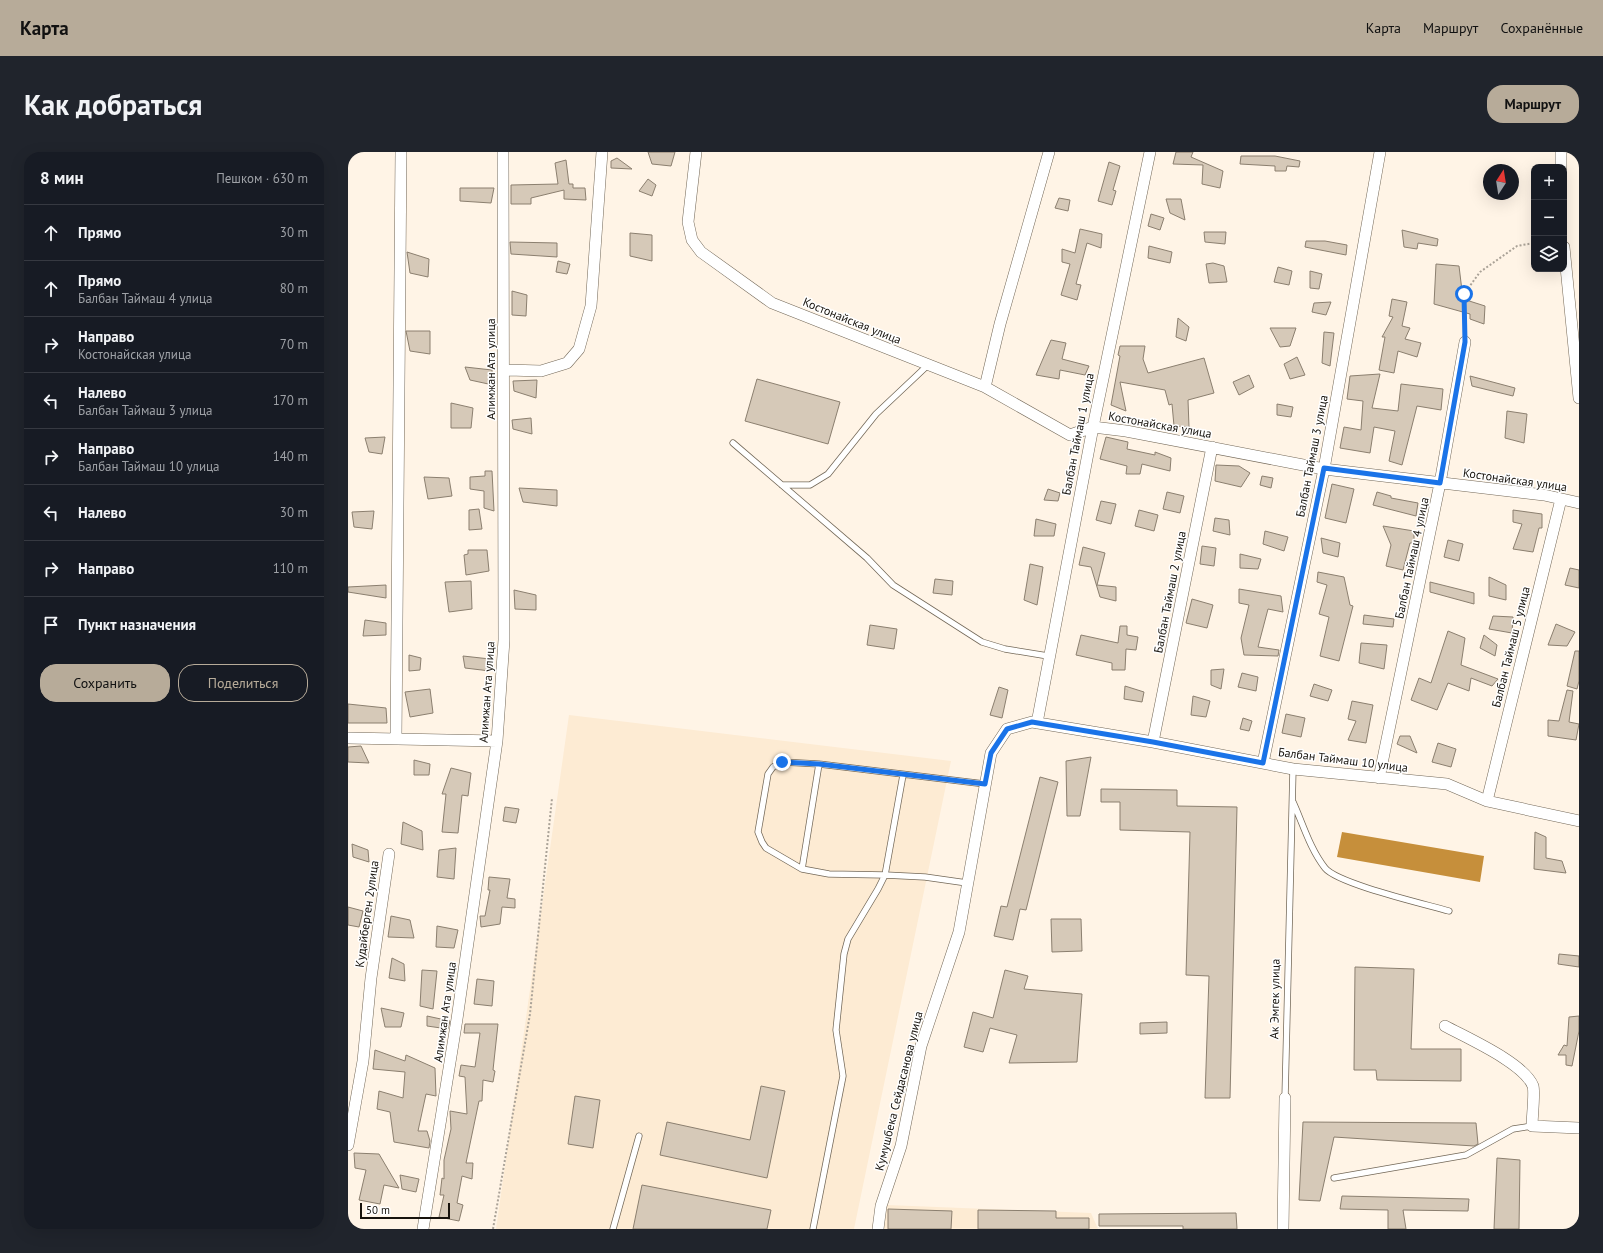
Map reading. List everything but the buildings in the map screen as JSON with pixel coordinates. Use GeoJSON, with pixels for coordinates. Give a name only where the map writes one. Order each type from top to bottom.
{"type":"FeatureCollection","features":[{"type":"Feature","properties":{"kind":"street"},"geometry":{"type":"LineString","coordinates":[[396,739],[401,152]]}},
{"type":"Feature","properties":{"kind":"street","name":"Алимжан Ата улица"},"geometry":{"type":"LineString","coordinates":[[423,1229],[457,1019],[497,741],[504,640],[503,152]]}},
{"type":"Feature","properties":{"kind":"street"},"geometry":{"type":"LineString","coordinates":[[504,370],[541,371],[567,363],[579,349],[591,306],[602,152]]}},
{"type":"Feature","properties":{"kind":"street","name":"Костонайская улица"},"geometry":{"type":"LineString","coordinates":[[696,152],[688,222],[692,240],[701,252],[772,303],[985,387],[1070,435],[1092,427],[1324,468],[1561,499],[1579,503]]}},
{"type":"Feature","properties":{"kind":"street"},"geometry":{"type":"LineString","coordinates":[[985,387],[1000,324],[1050,152]]}},
{"type":"Feature","properties":{"kind":"street","name":"Балбан Таймаш 1 улица"},"geometry":{"type":"LineString","coordinates":[[1037,722],[1048,656],[1092,427],[1150,152]]}},
{"type":"Feature","properties":{"kind":"street","name":"Балбан Таймаш 3 улица"},"geometry":{"type":"LineString","coordinates":[[1263,763],[1324,468],[1380,152]]}},
{"type":"Feature","properties":{"kind":"street"},"geometry":{"type":"LineString","coordinates":[[1560,152],[1561,164]]}},
{"type":"Feature","properties":{"kind":"street"},"geometry":{"type":"LineString","coordinates":[[1566,272],[1579,398]]}},
{"type":"Feature","properties":{"kind":"street","name":"Балбан Таймаш 4 улица"},"geometry":{"type":"LineString","coordinates":[[1379,778],[1440,483],[1465,342]]}},
{"type":"Feature","properties":{"kind":"street","name":"Балбан Таймаш 2 улица"},"geometry":{"type":"LineString","coordinates":[[1153,742],[1212,447]]}},
{"type":"Feature","properties":{"kind":"street","name":"Балбан Таймаш 5 улица"},"geometry":{"type":"LineString","coordinates":[[1487,801],[1561,499]]}},
{"type":"Feature","properties":{"kind":"street","name":"Балбан Таймаш 10 улица"},"geometry":{"type":"LineString","coordinates":[[1007,729],[1037,722],[1153,742],[1293,769],[1447,784],[1487,801],[1579,821]]}},
{"type":"Feature","properties":{"kind":"street","name":"Кумушбека Сейдасанова улица"},"geometry":{"type":"LineString","coordinates":[[878,1229],[881,1206],[900,1146],[921,1046],[959,932],[991,753],[1007,729]]}},
{"type":"Feature","properties":{"kind":"street"},"geometry":{"type":"LineString","coordinates":[[348,738],[497,741]]}},
{"type":"Feature","properties":{"kind":"street","name":"Кудайберген 2улица"},"geometry":{"type":"LineString","coordinates":[[348,1145],[364,1061],[371,978],[389,854]]}},
{"type":"Feature","properties":{"kind":"street"},"geometry":{"type":"LineString","coordinates":[[1445,1026],[1507,1059],[1520,1070],[1533,1086],[1532,1126],[1579,1128]]}},
{"type":"Feature","properties":{"kind":"street","name":"Ак Эмгек улица"},"geometry":{"type":"LineString","coordinates":[[1283,1229],[1286,1098]]}},
{"type":"Feature","properties":{"kind":"lane"},"geometry":{"type":"LineString","coordinates":[[782,485],[810,485],[828,474],[876,414],[928,365]]}},
{"type":"Feature","properties":{"kind":"lane"},"geometry":{"type":"LineString","coordinates":[[732,443],[900,589],[982,642],[1005,649],[1048,656]]}},
{"type":"Feature","properties":{"kind":"lane"},"geometry":{"type":"LineString","coordinates":[[967,883],[925,877],[829,874],[802,869],[766,848],[758,832],[768,774],[773,767],[782,762],[819,764],[985,784]]}},
{"type":"Feature","properties":{"kind":"lane"},"geometry":{"type":"LineString","coordinates":[[802,869],[819,764]]}},
{"type":"Feature","properties":{"kind":"lane","name":"Ак Эмгек улица"},"geometry":{"type":"LineString","coordinates":[[1286,1098],[1293,769]]}},
{"type":"Feature","properties":{"kind":"lane"},"geometry":{"type":"LineString","coordinates":[[813,1229],[843,1076],[836,1030],[844,954],[848,939],[885,875],[903,774]]}},
{"type":"Feature","properties":{"kind":"lane"},"geometry":{"type":"LineString","coordinates":[[1292,800],[1314,851],[1326,870],[1347,882],[1449,911]]}},
{"type":"Feature","properties":{"kind":"lane"},"geometry":{"type":"LineString","coordinates":[[1334,1178],[1466,1155],[1513,1129],[1532,1126]]}},
{"type":"Feature","properties":{"kind":"lane"},"geometry":{"type":"LineString","coordinates":[[613,1229],[639,1136]]}},
{"type":"Feature","properties":{"kind":"path"},"geometry":{"type":"LineString","coordinates":[[1465,342],[1464,294],[1480,272],[1517,246],[1531,244]]}},
{"type":"Feature","properties":{"kind":"path"},"geometry":{"type":"LineString","coordinates":[[493,1229],[530,1014],[552,798]]}},
{"type":"Feature","properties":{"kind":"shaded area"},"geometry":{"type":"Polygon","coordinates":[[[569,715],[951,761],[854,1229],[496,1229],[569,715]]]}},
{"type":"Feature","properties":{"kind":"shaded area"},"geometry":{"type":"Polygon","coordinates":[[[1342,832],[1484,856],[1480,882],[1337,857],[1342,832]]]}},
{"type":"Feature","properties":{"kind":"shaded area"},"geometry":{"type":"Polygon","coordinates":[[[887,1205],[1091,1213],[1098,1229],[884,1229],[887,1205]]]}},
{"type":"Feature","properties":{"kind":"route"},"geometry":{"type":"LineString","coordinates":[[782,762],[819,764],[985,784],[991,753],[1007,729],[1032,722],[1153,742],[1263,763],[1324,468],[1440,483],[1465,342],[1464,294]]}}]}
